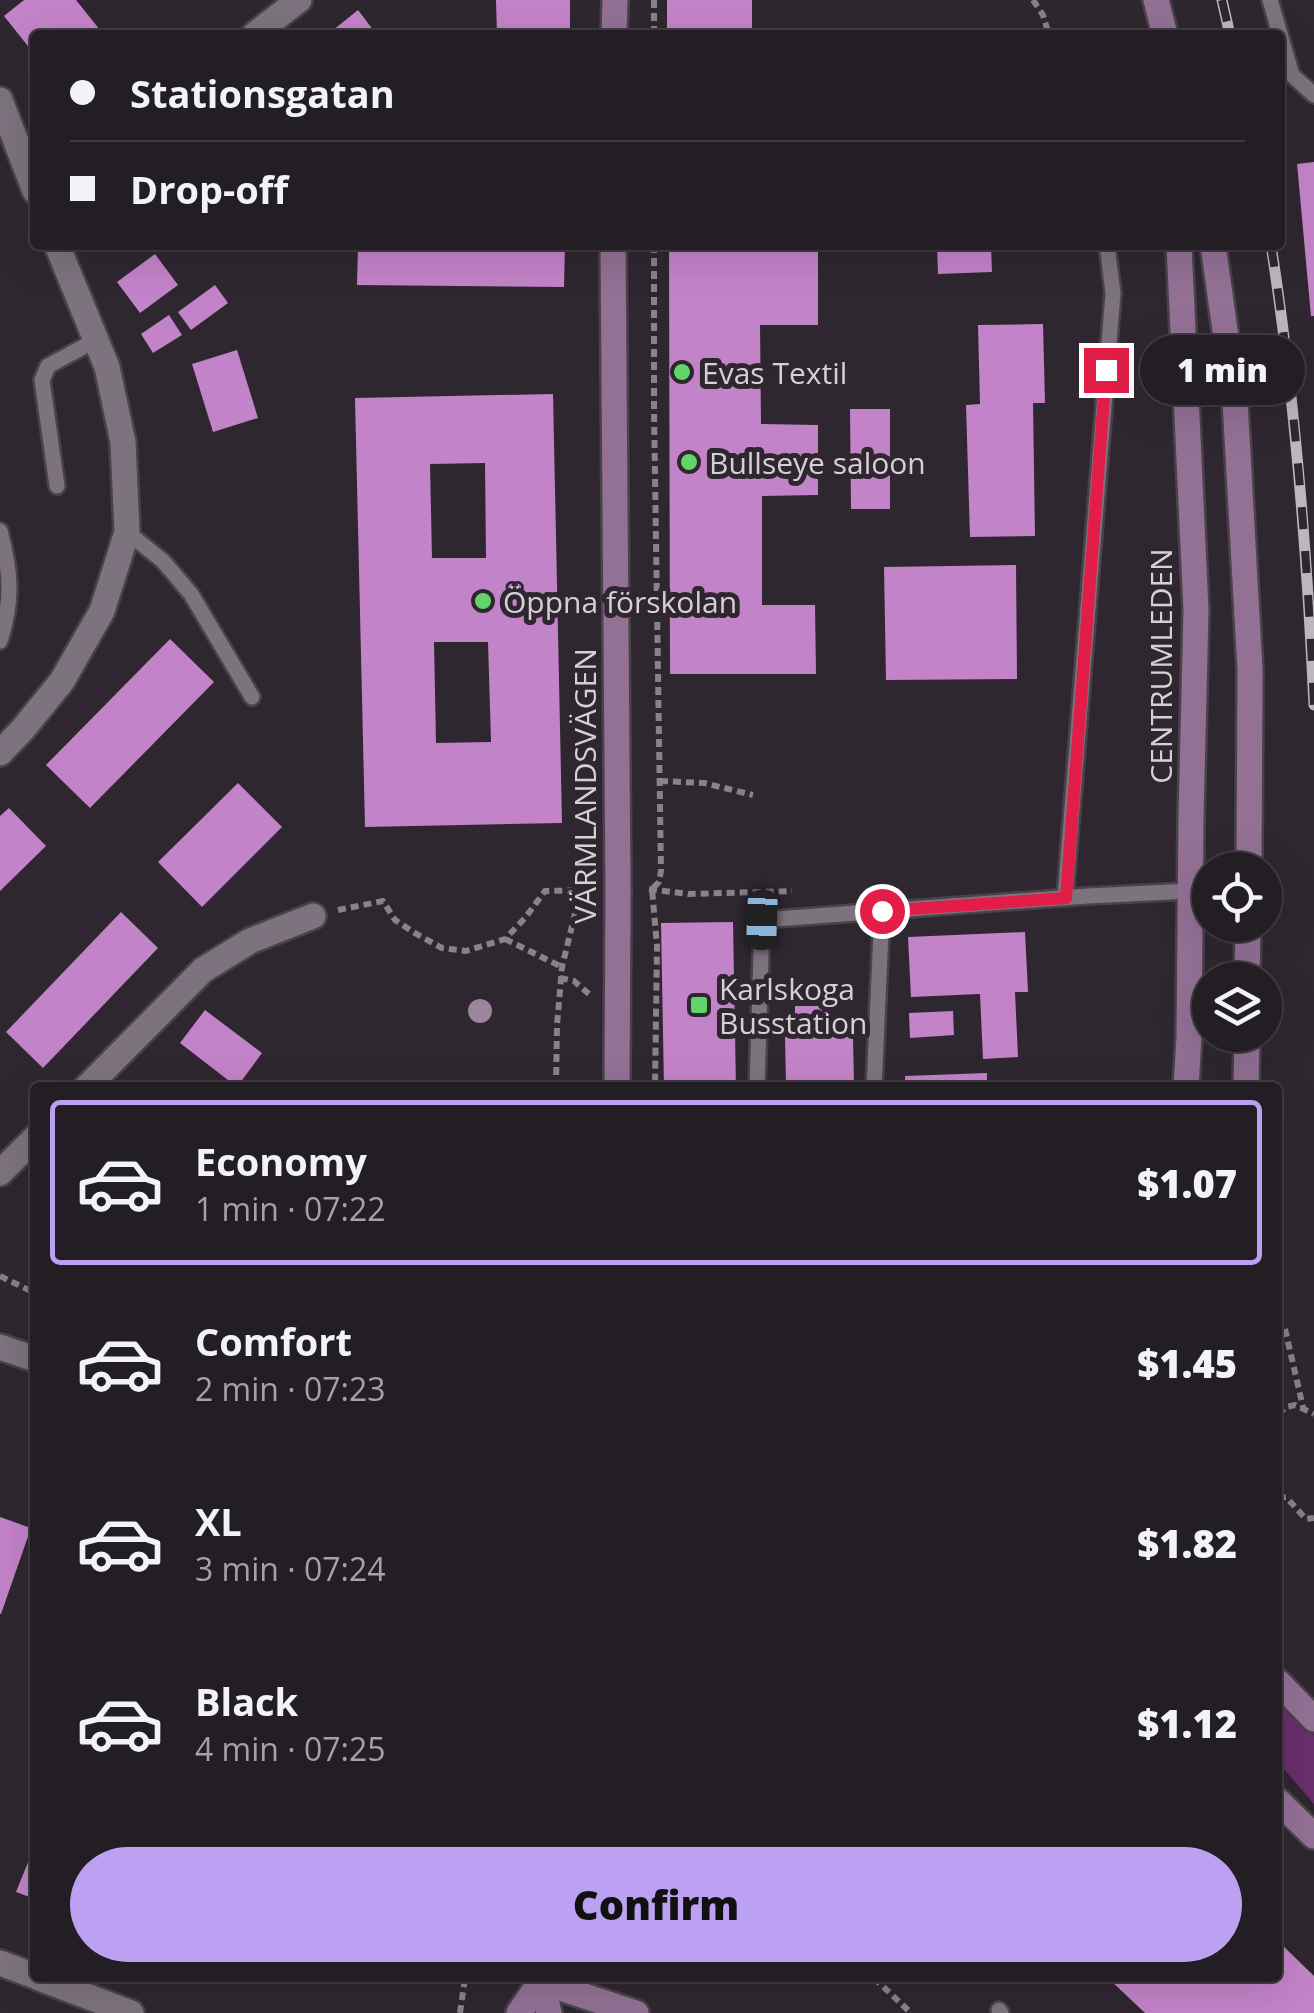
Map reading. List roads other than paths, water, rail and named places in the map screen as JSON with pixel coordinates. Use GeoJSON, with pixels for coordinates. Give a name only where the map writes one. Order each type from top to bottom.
{"type":"FeatureCollection","features":[{"type":"Feature","properties":{"kind":"street"},"geometry":{"type":"LineString","coordinates":[[260,30],[299,0]]}},
{"type":"Feature","properties":{"kind":"street"},"geometry":{"type":"LineString","coordinates":[[614,30],[615,0]]}},
{"type":"Feature","properties":{"kind":"street"},"geometry":{"type":"LineString","coordinates":[[1156,0],[1164,30]]}},
{"type":"Feature","properties":{"kind":"street"},"geometry":{"type":"LineString","coordinates":[[0,100],[30,178]]}},
{"type":"Feature","properties":{"kind":"street"},"geometry":{"type":"LineString","coordinates":[[0,753],[62,682],[102,611],[127,532],[123,442],[107,367],[59,250]]}},
{"type":"Feature","properties":{"kind":"street","name":"VÄRMLANDSVÄGEN"},"geometry":{"type":"LineString","coordinates":[[612,250],[617,1082]]}},
{"type":"Feature","properties":{"kind":"street","name":"CENTRUMLEDEN"},"geometry":{"type":"LineString","coordinates":[[1179,250],[1196,610],[1199,852]]}},
{"type":"Feature","properties":{"kind":"street"},"geometry":{"type":"LineString","coordinates":[[1214,250],[1235,401],[1250,670],[1249,852]]}},
{"type":"Feature","properties":{"kind":"street"},"geometry":{"type":"LineString","coordinates":[[92,1082],[204,970],[250,941],[313,916]]}},
{"type":"Feature","properties":{"kind":"street","name":"CENTRUMLEDEN"},"geometry":{"type":"LineString","coordinates":[[1186,1082],[1197,942]]}},
{"type":"Feature","properties":{"kind":"street"},"geometry":{"type":"LineString","coordinates":[[1246,1052],[1246,1082]]}},
{"type":"Feature","properties":{"kind":"street"},"geometry":{"type":"LineString","coordinates":[[0,1172],[30,1143]]}},
{"type":"Feature","properties":{"kind":"street"},"geometry":{"type":"LineString","coordinates":[[0,1347],[30,1357]]}},
{"type":"Feature","properties":{"kind":"street"},"geometry":{"type":"LineString","coordinates":[[1282,1686],[1314,1719]]}},
{"type":"Feature","properties":{"kind":"street"},"geometry":{"type":"LineString","coordinates":[[1282,1805],[1314,1836]]}},
{"type":"Feature","properties":{"kind":"street"},"geometry":{"type":"LineString","coordinates":[[0,1963],[30,1974]]}},
{"type":"Feature","properties":{"kind":"street"},"geometry":{"type":"LineString","coordinates":[[50,1982],[131,2013]]}},
{"type":"Feature","properties":{"kind":"street"},"geometry":{"type":"LineString","coordinates":[[519,2013],[542,1982]]}},
{"type":"Feature","properties":{"kind":"street"},"geometry":{"type":"LineString","coordinates":[[543,1982],[549,2013]]}},
{"type":"Feature","properties":{"kind":"street"},"geometry":{"type":"LineString","coordinates":[[549,1982],[636,2013]]}},
{"type":"Feature","properties":{"kind":"lane"},"geometry":{"type":"LineString","coordinates":[[1270,0],[1279,30]]}},
{"type":"Feature","properties":{"kind":"lane"},"geometry":{"type":"LineString","coordinates":[[1285,51],[1292,75],[1314,95]]}},
{"type":"Feature","properties":{"kind":"lane"},"geometry":{"type":"LineString","coordinates":[[1066,898],[1112,293],[1108,250]]}},
{"type":"Feature","properties":{"kind":"lane"},"geometry":{"type":"LineString","coordinates":[[57,486],[42,380],[48,366],[96,340]]}},
{"type":"Feature","properties":{"kind":"lane"},"geometry":{"type":"LineString","coordinates":[[0,531],[10,582],[0,642]]}},
{"type":"Feature","properties":{"kind":"lane"},"geometry":{"type":"LineString","coordinates":[[127,532],[163,561],[191,594],[252,697]]}},
{"type":"Feature","properties":{"kind":"lane"},"geometry":{"type":"LineString","coordinates":[[756,1082],[762,920],[1192,892]]}},
{"type":"Feature","properties":{"kind":"lane"},"geometry":{"type":"LineString","coordinates":[[874,1082],[882,911]]}},
{"type":"Feature","properties":{"kind":"railway"},"geometry":{"type":"LineString","coordinates":[[1222,0],[1229,30]]}},
{"type":"Feature","properties":{"kind":"railway"},"geometry":{"type":"LineString","coordinates":[[1272,250],[1299,475],[1314,705]]}},
{"type":"Feature","properties":{"kind":"place","name":"Evas Textil"},"geometry":{"type":"Point","coordinates":[682,372]}},
{"type":"Feature","properties":{"kind":"place","name":"Bullseye saloon"},"geometry":{"type":"Point","coordinates":[689,462]}},
{"type":"Feature","properties":{"kind":"place","name":"Öppna förskolan"},"geometry":{"type":"Point","coordinates":[483,601]}},
{"type":"Feature","properties":{"kind":"place","name":"Karlskoga Busstation"},"geometry":{"type":"Point","coordinates":[699,1005]}}]}
